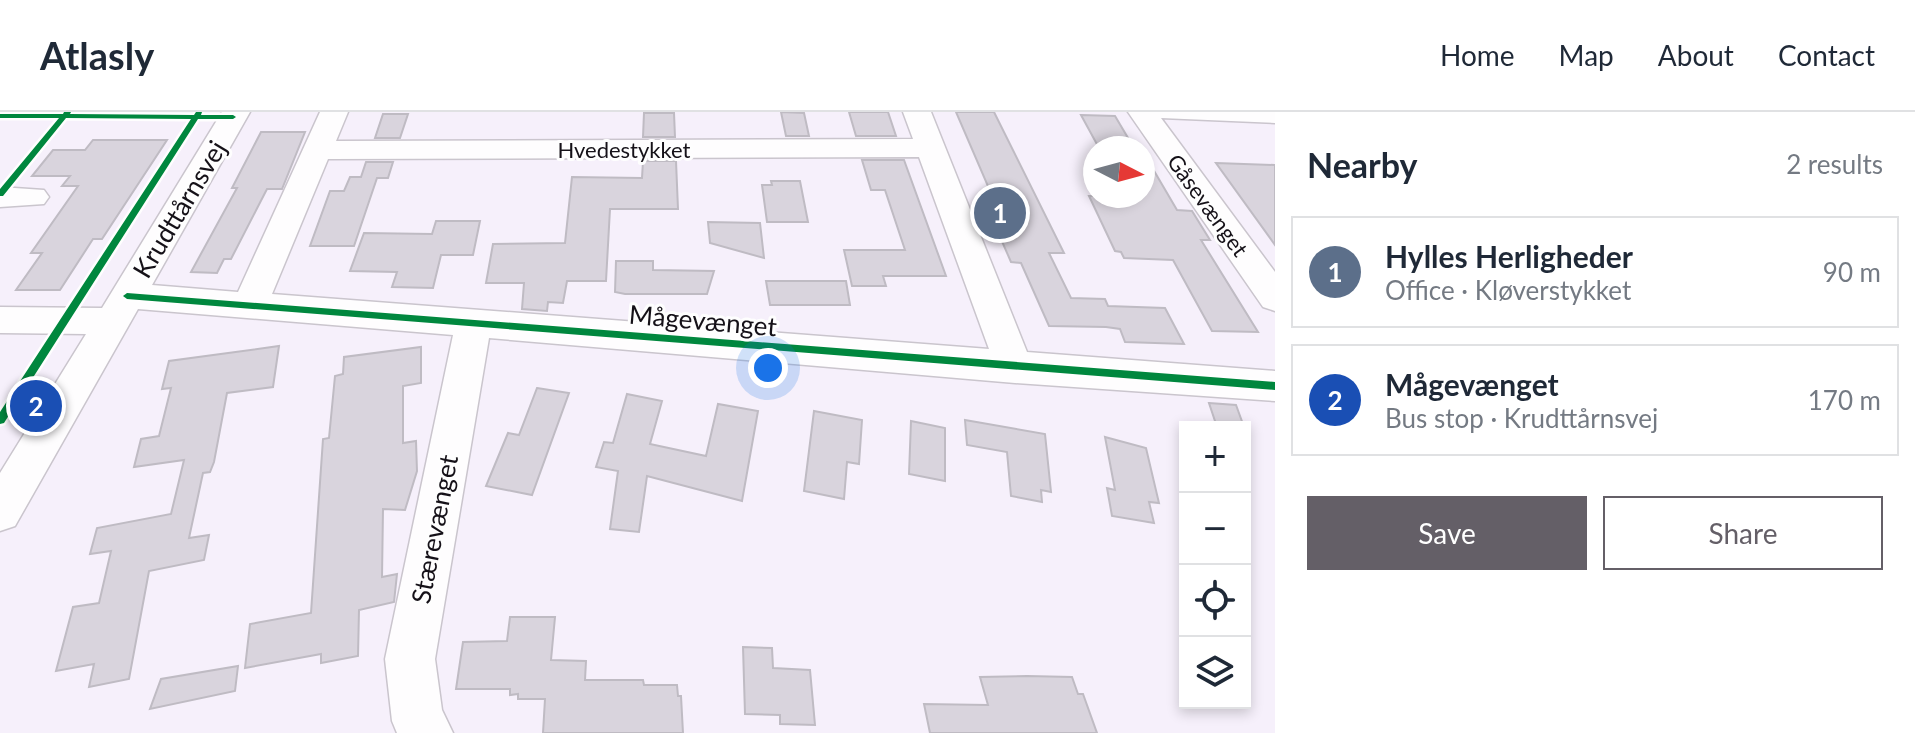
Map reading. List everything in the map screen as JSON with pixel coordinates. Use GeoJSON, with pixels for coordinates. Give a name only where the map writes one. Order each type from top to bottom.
{"type":"FeatureCollection","features":[{"type":"Feature","properties":{"kind":"street","name":"Krudttårnsvej"},"geometry":{"type":"LineString","coordinates":[[0,512],[236,112]]}},
{"type":"Feature","properties":{"kind":"street"},"geometry":{"type":"LineString","coordinates":[[249,306],[334,112]]}},
{"type":"Feature","properties":{"kind":"street"},"geometry":{"type":"LineString","coordinates":[[917,112],[1015,368]]}},
{"type":"Feature","properties":{"kind":"street","name":"Gåsevænget"},"geometry":{"type":"LineString","coordinates":[[1142,112],[1275,298]]}},
{"type":"Feature","properties":{"kind":"street"},"geometry":{"type":"LineString","coordinates":[[1169,112],[1275,115]]}},
{"type":"Feature","properties":{"kind":"street","name":"Hvedestykket"},"geometry":{"type":"LineString","coordinates":[[317,150],[930,148]]}},
{"type":"Feature","properties":{"kind":"street"},"geometry":{"type":"LineString","coordinates":[[0,197],[33,197]]}},
{"type":"Feature","properties":{"kind":"street","name":"Mågevænget"},"geometry":{"type":"LineString","coordinates":[[0,320],[120,308],[249,306],[1275,386]]}},
{"type":"Feature","properties":{"kind":"street","name":"Stærevænget"},"geometry":{"type":"LineString","coordinates":[[427,733],[418,721],[410,659],[473,323]]}},
{"type":"Feature","properties":{"kind":"building"},"geometry":{"type":"Polygon","coordinates":[[[781,112],[804,113],[809,136],[786,136],[781,112]]]}},
{"type":"Feature","properties":{"kind":"building"},"geometry":{"type":"Polygon","coordinates":[[[849,112],[888,112],[896,136],[856,136],[849,112]]]}},
{"type":"Feature","properties":{"kind":"building"},"geometry":{"type":"Polygon","coordinates":[[[956,112],[994,112],[1064,253],[1049,253],[1071,298],[1105,299],[1108,306],[1165,308],[1184,344],[1125,342],[1120,329],[1106,327],[1049,326],[1021,263],[1011,262],[987,207],[997,207],[956,112]]]}},
{"type":"Feature","properties":{"kind":"building"},"geometry":{"type":"Polygon","coordinates":[[[644,113],[674,113],[675,137],[643,137],[644,113]]]}},
{"type":"Feature","properties":{"kind":"building"},"geometry":{"type":"Polygon","coordinates":[[[383,114],[408,114],[400,138],[375,138],[383,114]]]}},
{"type":"Feature","properties":{"kind":"building"},"geometry":{"type":"Polygon","coordinates":[[[1081,115],[1115,116],[1127,136],[1092,136],[1081,115]]]}},
{"type":"Feature","properties":{"kind":"building"},"geometry":{"type":"Polygon","coordinates":[[[261,132],[305,132],[282,189],[267,189],[231,259],[224,259],[217,273],[191,272],[237,188],[232,188],[261,132]]]}},
{"type":"Feature","properties":{"kind":"building"},"geometry":{"type":"Polygon","coordinates":[[[93,140],[167,140],[102,239],[93,239],[60,290],[16,290],[42,253],[31,253],[78,186],[62,186],[70,176],[32,176],[53,150],[85,150],[93,140]]]}},
{"type":"Feature","properties":{"kind":"building"},"geometry":{"type":"Polygon","coordinates":[[[862,160],[904,160],[946,276],[883,276],[886,286],[852,286],[844,250],[905,250],[885,190],[871,190],[862,160]]]}},
{"type":"Feature","properties":{"kind":"building"},"geometry":{"type":"Polygon","coordinates":[[[643,161],[676,161],[678,209],[610,209],[606,281],[567,281],[563,303],[548,302],[547,311],[522,309],[524,283],[486,283],[493,244],[565,243],[572,177],[642,178],[643,161]]]}},
{"type":"Feature","properties":{"kind":"building"},"geometry":{"type":"Polygon","coordinates":[[[366,162],[393,162],[388,178],[377,178],[354,246],[310,246],[330,191],[344,191],[350,177],[361,177],[366,162]]]}},
{"type":"Feature","properties":{"kind":"building"},"geometry":{"type":"Polygon","coordinates":[[[1216,163],[1275,165],[1275,245],[1216,163]]]}},
{"type":"Feature","properties":{"kind":"building"},"geometry":{"type":"Polygon","coordinates":[[[1155,172],[1177,210],[1192,211],[1210,240],[1201,240],[1258,332],[1212,331],[1173,260],[1124,258],[1121,252],[1115,251],[1095,208],[1155,208],[1155,172]]]}},
{"type":"Feature","properties":{"kind":"building"},"geometry":{"type":"Polygon","coordinates":[[[771,181],[800,181],[808,222],[767,222],[762,185],[772,185],[771,181]]]}},
{"type":"Feature","properties":{"kind":"building"},"geometry":{"type":"Polygon","coordinates":[[[436,221],[480,221],[473,255],[441,255],[433,288],[392,287],[397,272],[350,271],[364,233],[432,234],[436,221]]]}},
{"type":"Feature","properties":{"kind":"building"},"geometry":{"type":"Polygon","coordinates":[[[708,222],[760,223],[764,258],[710,243],[708,222]]]}},
{"type":"Feature","properties":{"kind":"building"},"geometry":{"type":"Polygon","coordinates":[[[616,261],[653,261],[653,270],[714,271],[707,294],[625,294],[615,292],[616,261]]]}},
{"type":"Feature","properties":{"kind":"building"},"geometry":{"type":"Polygon","coordinates":[[[766,281],[846,281],[850,305],[770,305],[766,281]]]}},
{"type":"Feature","properties":{"kind":"building"},"geometry":{"type":"Polygon","coordinates":[[[279,346],[273,387],[227,393],[214,462],[210,472],[203,473],[189,538],[209,535],[204,560],[149,571],[129,679],[89,687],[94,664],[56,671],[73,607],[99,603],[111,551],[90,554],[97,528],[171,514],[184,460],[134,467],[141,439],[159,436],[171,388],[162,389],[169,361],[279,346]]]}},
{"type":"Feature","properties":{"kind":"building"},"geometry":{"type":"Polygon","coordinates":[[[421,347],[421,383],[403,386],[403,443],[416,441],[417,471],[405,510],[383,509],[382,577],[397,574],[394,602],[359,610],[358,656],[321,663],[321,654],[245,668],[250,624],[311,613],[323,439],[329,438],[335,376],[343,374],[344,357],[421,347]]]}},
{"type":"Feature","properties":{"kind":"building"},"geometry":{"type":"Polygon","coordinates":[[[537,388],[569,393],[532,495],[486,486],[508,433],[519,435],[537,388]]]}},
{"type":"Feature","properties":{"kind":"building"},"geometry":{"type":"Polygon","coordinates":[[[627,394],[662,401],[650,444],[706,456],[718,404],[758,411],[742,501],[647,476],[639,532],[610,529],[618,471],[596,467],[604,442],[613,443],[627,394]]]}},
{"type":"Feature","properties":{"kind":"building"},"geometry":{"type":"Polygon","coordinates":[[[1209,403],[1236,405],[1242,421],[1215,421],[1209,403]]]}},
{"type":"Feature","properties":{"kind":"building"},"geometry":{"type":"Polygon","coordinates":[[[814,411],[862,420],[859,464],[847,462],[844,499],[804,491],[814,411]]]}},
{"type":"Feature","properties":{"kind":"building"},"geometry":{"type":"Polygon","coordinates":[[[965,420],[1045,434],[1051,492],[1041,490],[1042,502],[1011,496],[1007,452],[967,445],[965,420]]]}},
{"type":"Feature","properties":{"kind":"building"},"geometry":{"type":"Polygon","coordinates":[[[911,421],[945,428],[945,481],[909,474],[911,421]]]}},
{"type":"Feature","properties":{"kind":"building"},"geometry":{"type":"Polygon","coordinates":[[[1105,437],[1146,448],[1159,503],[1149,502],[1154,523],[1112,516],[1107,488],[1115,490],[1105,437]]]}},
{"type":"Feature","properties":{"kind":"building"},"geometry":{"type":"Polygon","coordinates":[[[510,617],[555,617],[551,660],[586,661],[585,680],[643,680],[644,685],[677,685],[678,696],[681,696],[683,733],[543,733],[545,699],[518,699],[518,694],[510,695],[510,689],[456,689],[463,642],[507,641],[510,617]]]}},
{"type":"Feature","properties":{"kind":"building"},"geometry":{"type":"Polygon","coordinates":[[[743,647],[772,648],[773,668],[810,670],[815,725],[780,724],[780,715],[745,714],[743,647]]]}},
{"type":"Feature","properties":{"kind":"building"},"geometry":{"type":"Polygon","coordinates":[[[238,666],[235,691],[150,709],[161,679],[238,666]]]}},
{"type":"Feature","properties":{"kind":"building"},"geometry":{"type":"Polygon","coordinates":[[[980,677],[1072,677],[1078,694],[1083,694],[1097,733],[930,733],[924,704],[988,705],[980,677]]]}},
{"type":"Feature","properties":{"kind":"cycle path"},"geometry":{"type":"LineString","coordinates":[[0,194],[68,112]]}},
{"type":"Feature","properties":{"kind":"cycle path"},"geometry":{"type":"LineString","coordinates":[[0,420],[199,112]]}},
{"type":"Feature","properties":{"kind":"cycle path"},"geometry":{"type":"LineString","coordinates":[[0,116],[233,117]]}},
{"type":"Feature","properties":{"kind":"cycle path"},"geometry":{"type":"LineString","coordinates":[[127,296],[1275,386]]}},
{"type":"Feature","properties":{"kind":"place","name":"Hylles Herligheder"},"geometry":{"type":"Point","coordinates":[1000,213]}},
{"type":"Feature","properties":{"kind":"place","name":"Mågevænget"},"geometry":{"type":"Point","coordinates":[36,406]}}]}
